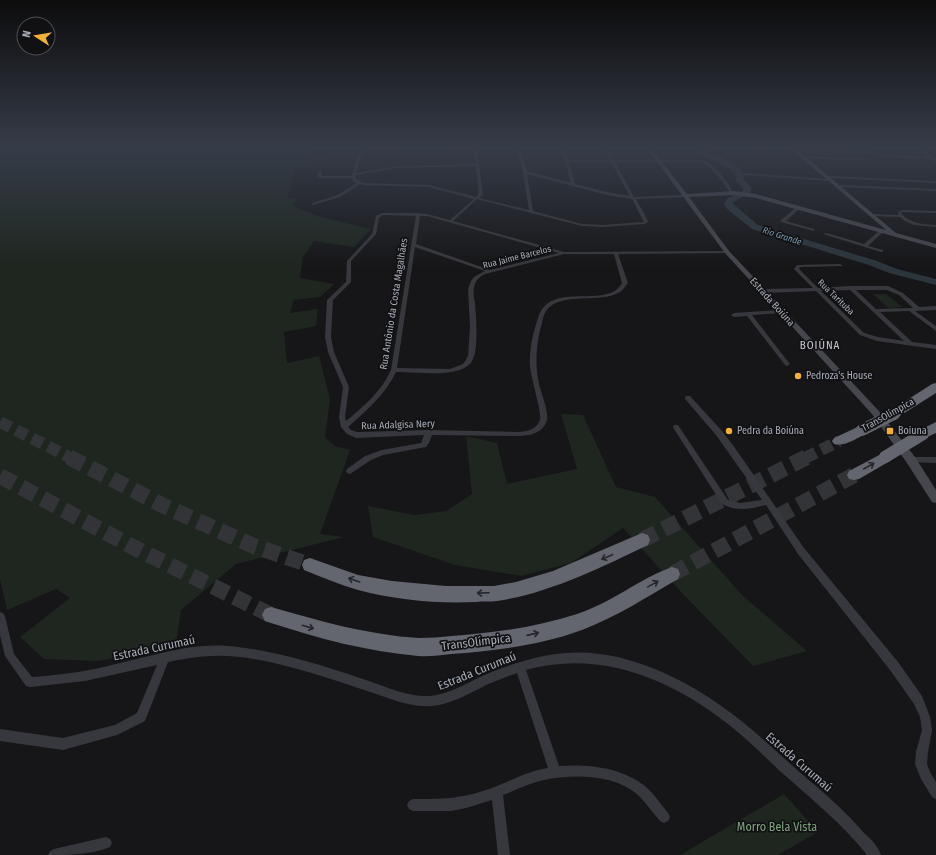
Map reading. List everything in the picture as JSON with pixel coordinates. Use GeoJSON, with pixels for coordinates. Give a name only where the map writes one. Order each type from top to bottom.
{"type":"FeatureCollection","features":[{"type":"Feature","properties":{"kind":"highway"},"geometry":{"type":"LineString","coordinates":[[912,402],[920,392],[936,383]]}},
{"type":"Feature","properties":{"kind":"highway","name":"TransOlímpica"},"geometry":{"type":"LineString","coordinates":[[839,441],[894,414],[936,387]]}},
{"type":"Feature","properties":{"kind":"highway"},"geometry":{"type":"LineString","coordinates":[[854,475],[936,427]]}},
{"type":"Feature","properties":{"kind":"highway"},"geometry":{"type":"LineString","coordinates":[[310,565],[363,584],[398,590],[446,594],[497,593],[535,584],[571,571],[642,540]]}},
{"type":"Feature","properties":{"kind":"highway","name":"TransOlímpica"},"geometry":{"type":"LineString","coordinates":[[271,615],[330,634],[369,641],[420,647],[484,643],[534,634],[580,622],[621,602],[672,574]]}},
{"type":"Feature","properties":{"kind":"street"},"geometry":{"type":"LineString","coordinates":[[313,204],[339,196],[351,188]]}},
{"type":"Feature","properties":{"kind":"street"},"geometry":{"type":"LineString","coordinates":[[437,188],[589,226],[642,224],[646,222],[646,219],[628,188]]}},
{"type":"Feature","properties":{"kind":"street"},"geometry":{"type":"LineString","coordinates":[[451,221],[477,198],[481,192],[480,188]]}},
{"type":"Feature","properties":{"kind":"street"},"geometry":{"type":"LineString","coordinates":[[528,188],[531,212]]}},
{"type":"Feature","properties":{"kind":"street"},"geometry":{"type":"LineString","coordinates":[[587,188],[634,198],[733,193],[756,196],[881,229],[895,235],[936,246]]}},
{"type":"Feature","properties":{"kind":"street","name":"Estrada Boiúna"},"geometry":{"type":"LineString","coordinates":[[678,188],[727,252],[875,412],[911,460],[936,498]]}},
{"type":"Feature","properties":{"kind":"street"},"geometry":{"type":"LineString","coordinates":[[729,188],[733,193]]}},
{"type":"Feature","properties":{"kind":"street"},"geometry":{"type":"LineString","coordinates":[[840,188],[871,215],[881,229]]}},
{"type":"Feature","properties":{"kind":"street"},"geometry":{"type":"LineString","coordinates":[[886,188],[936,190]]}},
{"type":"Feature","properties":{"kind":"street"},"geometry":{"type":"LineString","coordinates":[[798,208],[783,219],[783,221],[812,230]]}},
{"type":"Feature","properties":{"kind":"street"},"geometry":{"type":"LineString","coordinates":[[900,216],[899,214],[902,211],[936,212]]}},
{"type":"Feature","properties":{"kind":"street"},"geometry":{"type":"LineString","coordinates":[[344,427],[342,410],[346,387],[331,352],[328,337],[330,300],[348,282],[349,261],[374,234],[377,217],[382,214],[418,214],[451,221],[564,253]]}},
{"type":"Feature","properties":{"kind":"street","name":"Rua Antônio da Costa Magalhães"},"geometry":{"type":"LineString","coordinates":[[344,427],[380,395],[389,383],[394,370],[418,214]]}},
{"type":"Feature","properties":{"kind":"street"},"geometry":{"type":"LineString","coordinates":[[871,215],[900,216],[913,224],[936,226]]}},
{"type":"Feature","properties":{"kind":"street"},"geometry":{"type":"LineString","coordinates":[[865,246],[881,229]]}},
{"type":"Feature","properties":{"kind":"street"},"geometry":{"type":"LineString","coordinates":[[825,234],[881,251]]}},
{"type":"Feature","properties":{"kind":"street"},"geometry":{"type":"LineString","coordinates":[[413,245],[489,271]]}},
{"type":"Feature","properties":{"kind":"street","name":"Rua Jaime Barcelos"},"geometry":{"type":"LineString","coordinates":[[394,370],[450,371],[459,369],[470,360],[473,349],[472,281],[477,276],[489,271],[564,253],[616,254],[727,252]]}},
{"type":"Feature","properties":{"kind":"street","name":"Rua Adalgisa Nery"},"geometry":{"type":"LineString","coordinates":[[344,427],[349,432],[356,435],[376,436],[429,432],[520,434],[531,433],[539,429],[543,423],[544,416],[533,364],[534,342],[541,317],[545,309],[560,300],[608,295],[623,288],[625,283],[616,254]]}},
{"type":"Feature","properties":{"kind":"street","name":"Rua Tarituba"},"geometry":{"type":"LineString","coordinates":[[840,265],[806,266],[796,268],[815,290],[862,334],[878,339],[935,347]]}},
{"type":"Feature","properties":{"kind":"street","name":"Rua Tarituba"},"geometry":{"type":"LineString","coordinates":[[850,288],[911,344]]}},
{"type":"Feature","properties":{"kind":"street"},"geometry":{"type":"LineString","coordinates":[[763,291],[888,288],[901,294],[918,309]]}},
{"type":"Feature","properties":{"kind":"street"},"geometry":{"type":"LineString","coordinates":[[876,311],[936,308]]}},
{"type":"Feature","properties":{"kind":"street"},"geometry":{"type":"LineString","coordinates":[[911,310],[936,329]]}},
{"type":"Feature","properties":{"kind":"street"},"geometry":{"type":"LineString","coordinates":[[734,315],[781,312]]}},
{"type":"Feature","properties":{"kind":"street"},"geometry":{"type":"LineString","coordinates":[[748,314],[787,364]]}},
{"type":"Feature","properties":{"kind":"street"},"geometry":{"type":"LineString","coordinates":[[688,398],[732,450],[801,551],[894,666],[918,700],[925,717],[927,730],[921,764],[925,775],[936,793]]}},
{"type":"Feature","properties":{"kind":"street"},"geometry":{"type":"LineString","coordinates":[[676,427],[725,502],[732,506],[738,507],[767,502]]}},
{"type":"Feature","properties":{"kind":"street"},"geometry":{"type":"LineString","coordinates":[[350,471],[368,458],[382,453],[423,445],[429,432]]}},
{"type":"Feature","properties":{"kind":"street"},"geometry":{"type":"LineString","coordinates":[[911,460],[936,460]]}},
{"type":"Feature","properties":{"kind":"street","name":"Estrada Curumaú"},"geometry":{"type":"LineString","coordinates":[[0,616],[10,656],[30,682],[85,676],[198,651],[228,651],[324,672],[409,699],[425,701],[438,700],[453,696],[492,677],[544,660],[569,657],[609,660],[653,673],[685,688],[726,715],[854,829],[875,855]]}},
{"type":"Feature","properties":{"kind":"street"},"geometry":{"type":"LineString","coordinates":[[0,735],[63,744],[117,730],[141,717],[164,659]]}},
{"type":"Feature","properties":{"kind":"street"},"geometry":{"type":"LineString","coordinates":[[520,667],[555,772]]}},
{"type":"Feature","properties":{"kind":"street"},"geometry":{"type":"LineString","coordinates":[[413,805],[455,804],[497,793],[532,778],[555,772],[600,773],[622,778],[642,792],[664,817]]}},
{"type":"Feature","properties":{"kind":"street"},"geometry":{"type":"LineString","coordinates":[[497,793],[504,855]]}},
{"type":"Feature","properties":{"kind":"street"},"geometry":{"type":"LineString","coordinates":[[54,855],[106,843]]}},
{"type":"Feature","properties":{"kind":"green space"},"geometry":{"type":"Polygon","coordinates":[[[0,188],[290,188],[287,198],[297,198],[293,206],[317,216],[371,229],[354,247],[314,241],[303,257],[300,278],[334,284],[320,297],[294,300],[290,313],[318,309],[316,326],[284,332],[287,363],[319,356],[330,399],[325,437],[335,446],[350,450],[320,534],[344,537],[236,564],[181,610],[176,644],[99,661],[44,659],[20,637],[70,598],[56,589],[7,610],[0,579],[0,188]]]}},
{"type":"Feature","properties":{"kind":"green space"},"geometry":{"type":"Polygon","coordinates":[[[873,294],[886,294],[902,307],[888,308],[873,294]]]}},
{"type":"Feature","properties":{"kind":"green space"},"geometry":{"type":"Polygon","coordinates":[[[561,414],[583,415],[616,487],[655,497],[743,596],[807,651],[753,666],[682,593],[623,528],[571,563],[521,576],[455,565],[373,537],[368,506],[415,515],[446,511],[472,494],[466,436],[497,443],[507,484],[577,469],[561,414]]]}},
{"type":"Feature","properties":{"kind":"green space","name":"Morro Bela Vista"},"geometry":{"type":"Polygon","coordinates":[[[784,794],[818,832],[778,855],[680,855],[784,794]]]}},
{"type":"Feature","properties":{"kind":"waterway","name":"Rio Grande"},"geometry":{"type":"LineString","coordinates":[[747,188],[747,192],[728,203],[729,206],[755,227],[873,263],[893,271],[936,282]]}},
{"type":"Feature","properties":{"kind":"tunnel"},"geometry":{"type":"LineString","coordinates":[[0,422],[71,458]]}},
{"type":"Feature","properties":{"kind":"tunnel"},"geometry":{"type":"LineString","coordinates":[[807,457],[839,441]]}},
{"type":"Feature","properties":{"kind":"tunnel"},"geometry":{"type":"LineString","coordinates":[[69,457],[164,506],[254,546],[310,565]]}},
{"type":"Feature","properties":{"kind":"tunnel"},"geometry":{"type":"LineString","coordinates":[[642,540],[807,457]]}},
{"type":"Feature","properties":{"kind":"tunnel"},"geometry":{"type":"LineString","coordinates":[[672,574],[854,475]]}},
{"type":"Feature","properties":{"kind":"tunnel"},"geometry":{"type":"LineString","coordinates":[[0,476],[133,547],[271,615]]}},
{"type":"Feature","properties":{"kind":"place","name":"Pedroza's House"},"geometry":{"type":"Point","coordinates":[798,376]}},
{"type":"Feature","properties":{"kind":"place","name":"Pedra da Boiúna"},"geometry":{"type":"Point","coordinates":[729,431]}},
{"type":"Feature","properties":{"kind":"place","name":"Boiuna"},"geometry":{"type":"Point","coordinates":[890,431]}},
{"type":"Feature","properties":{"kind":"district","name":"BOIÚNA"},"geometry":{"type":"Point","coordinates":[820,345]}}]}
